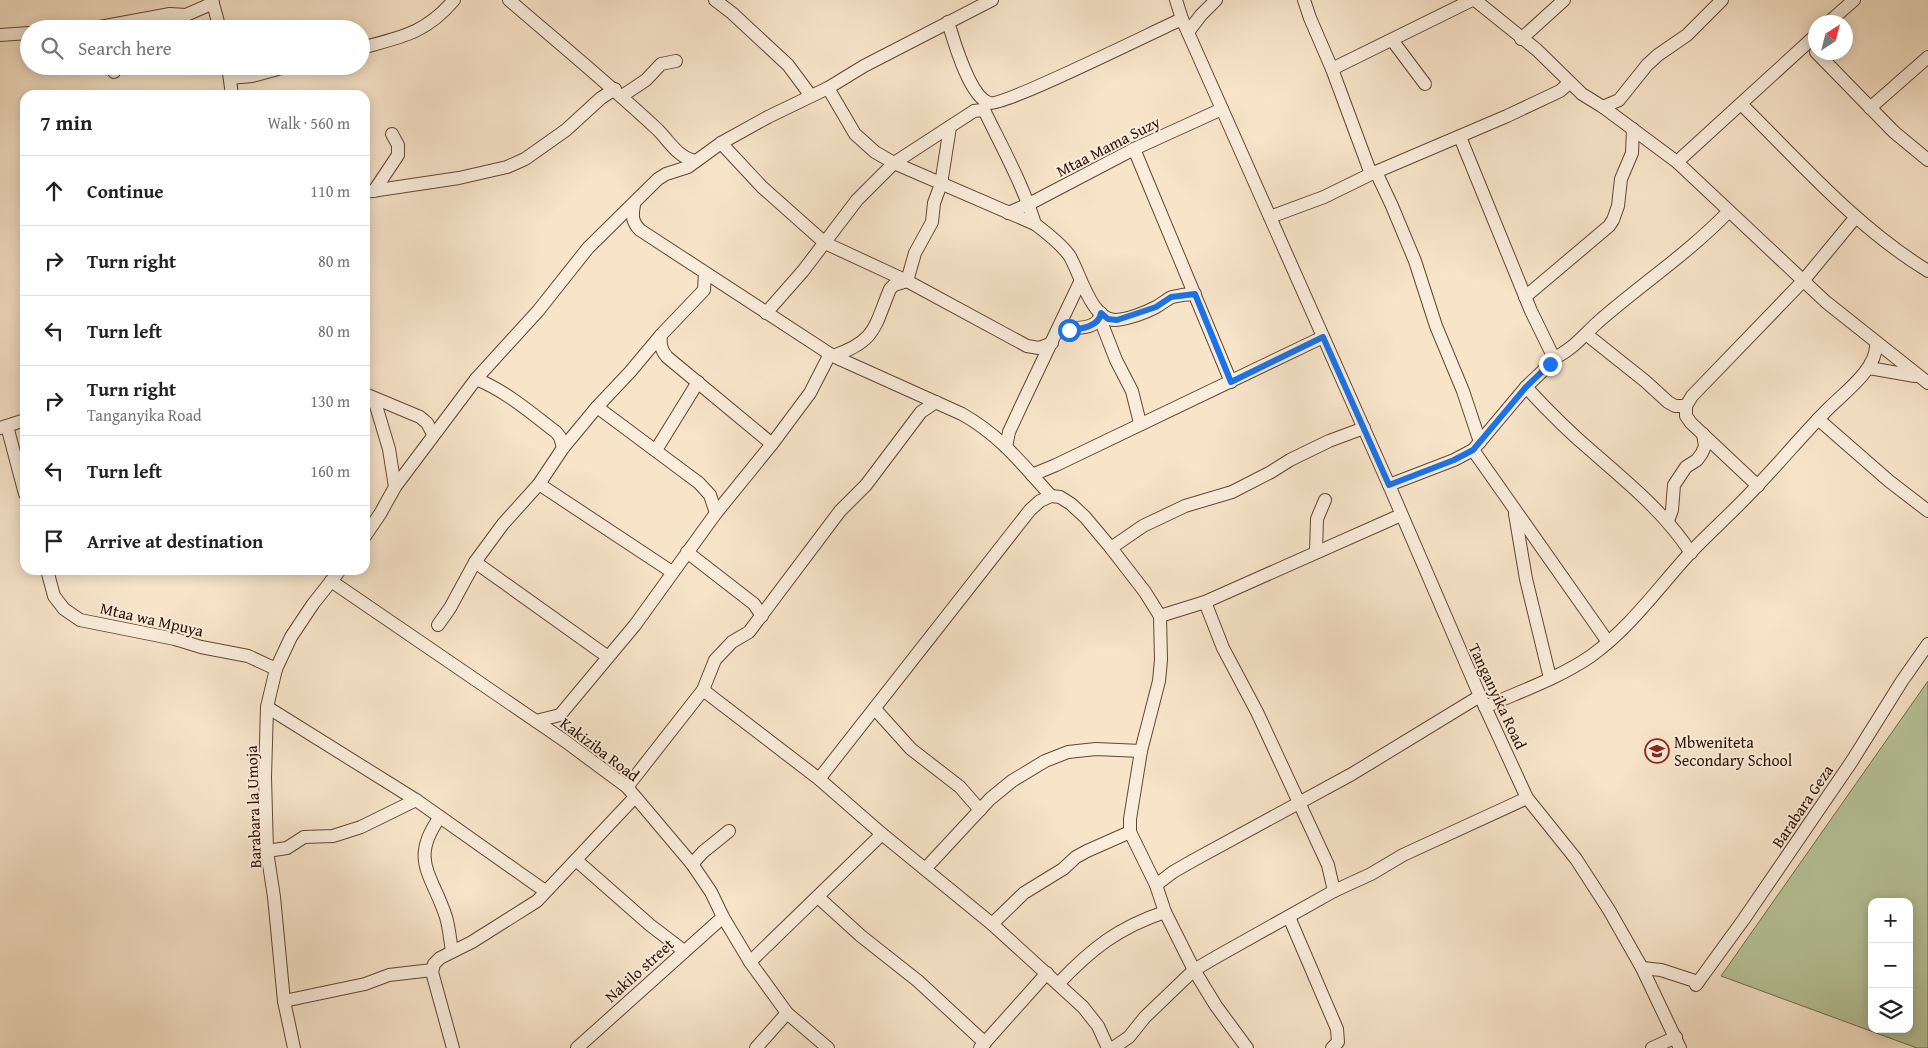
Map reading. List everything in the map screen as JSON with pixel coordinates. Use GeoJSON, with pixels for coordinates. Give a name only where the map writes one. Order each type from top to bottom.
{"type":"FeatureCollection","features":[{"type":"Feature","properties":{"kind":"street"},"geometry":{"type":"LineString","coordinates":[[370,46],[420,30],[441,15],[454,0]]}},
{"type":"Feature","properties":{"kind":"street"},"geometry":{"type":"LineString","coordinates":[[715,0],[732,13],[788,65],[811,96]]}},
{"type":"Feature","properties":{"kind":"street","name":"Tanganyika Road"},"geometry":{"type":"LineString","coordinates":[[1176,0],[1182,19],[1527,798],[1576,859],[1609,910],[1642,968],[1678,1043]]}},
{"type":"Feature","properties":{"kind":"street"},"geometry":{"type":"LineString","coordinates":[[1188,32],[1216,0]]}},
{"type":"Feature","properties":{"kind":"street"},"geometry":{"type":"LineString","coordinates":[[1304,0],[1373,173],[1392,206],[1415,261],[1436,326],[1463,391],[1476,446],[1514,509],[1608,642]]}},
{"type":"Feature","properties":{"kind":"street"},"geometry":{"type":"LineString","coordinates":[[1332,69],[1473,0],[1537,50],[1582,94],[1603,107],[1677,162],[1803,281],[1876,343],[1924,380]]}},
{"type":"Feature","properties":{"kind":"street"},"geometry":{"type":"LineString","coordinates":[[1521,39],[1564,0]]}},
{"type":"Feature","properties":{"kind":"street"},"geometry":{"type":"LineString","coordinates":[[1603,107],[1619,100],[1652,60],[1687,35],[1722,0]]}},
{"type":"Feature","properties":{"kind":"street"},"geometry":{"type":"LineString","coordinates":[[1837,15],[1854,0]]}},
{"type":"Feature","properties":{"kind":"street"},"geometry":{"type":"LineString","coordinates":[[370,529],[395,487],[476,379],[538,311],[588,248],[608,227],[634,205],[658,179],[666,174],[688,167],[721,143],[768,117],[828,88],[864,66],[985,1]]}},
{"type":"Feature","properties":{"kind":"street"},"geometry":{"type":"LineString","coordinates":[[138,20],[170,14],[186,15],[212,2],[217,20]]}},
{"type":"Feature","properties":{"kind":"street"},"geometry":{"type":"LineString","coordinates":[[517,3],[619,93],[680,154],[688,160],[696,161]]}},
{"type":"Feature","properties":{"kind":"street"},"geometry":{"type":"LineString","coordinates":[[168,20],[170,14]]}},
{"type":"Feature","properties":{"kind":"street"},"geometry":{"type":"LineString","coordinates":[[948,22],[960,60],[976,91],[982,99],[990,103],[996,103],[1027,92],[1182,19]]}},
{"type":"Feature","properties":{"kind":"street"},"geometry":{"type":"LineString","coordinates":[[0,35],[20,34]]}},
{"type":"Feature","properties":{"kind":"street"},"geometry":{"type":"LineString","coordinates":[[1392,40],[1425,84]]}},
{"type":"Feature","properties":{"kind":"street"},"geometry":{"type":"LineString","coordinates":[[1677,162],[1741,104],[1808,50]]}},
{"type":"Feature","properties":{"kind":"street"},"geometry":{"type":"LineString","coordinates":[[1870,108],[1928,57]]}},
{"type":"Feature","properties":{"kind":"street"},"geometry":{"type":"LineString","coordinates":[[1826,60],[1894,132],[1928,160]]}},
{"type":"Feature","properties":{"kind":"street"},"geometry":{"type":"LineString","coordinates":[[370,192],[459,178],[507,167],[525,159],[566,130],[601,98],[619,93],[646,80],[660,64],[676,61]]}},
{"type":"Feature","properties":{"kind":"street"},"geometry":{"type":"LineString","coordinates":[[229,75],[231,90]]}},
{"type":"Feature","properties":{"kind":"street"},"geometry":{"type":"LineString","coordinates":[[1270,217],[1324,197],[1373,173],[1560,91],[1569,83]]}},
{"type":"Feature","properties":{"kind":"street"},"geometry":{"type":"LineString","coordinates":[[828,88],[855,134],[870,148],[894,163],[1036,224],[1068,254],[1075,266],[1080,282],[1100,316],[1116,360],[1132,391],[1140,424]]}},
{"type":"Feature","properties":{"kind":"street"},"geometry":{"type":"LineString","coordinates":[[1741,104],[1855,218],[1889,245],[1926,266]]}},
{"type":"Feature","properties":{"kind":"street","name":"Mtaa Mama Suzy"},"geometry":{"type":"LineString","coordinates":[[1008,213],[1134,149],[1222,108]]}},
{"type":"Feature","properties":{"kind":"street"},"geometry":{"type":"LineString","coordinates":[[766,313],[825,243],[857,200],[894,163],[974,111],[982,110],[985,112],[1029,204],[1036,224]]}},
{"type":"Feature","properties":{"kind":"street"},"geometry":{"type":"LineString","coordinates":[[907,281],[915,253],[932,222],[934,203],[941,184],[950,127]]}},
{"type":"Feature","properties":{"kind":"street"},"geometry":{"type":"LineString","coordinates":[[1525,297],[1609,226],[1613,220],[1618,206],[1621,179],[1632,153],[1633,129]]}},
{"type":"Feature","properties":{"kind":"street"},"geometry":{"type":"LineString","coordinates":[[370,191],[398,155],[398,145],[392,134]]}},
{"type":"Feature","properties":{"kind":"street"},"geometry":{"type":"LineString","coordinates":[[1460,136],[1525,297],[1550,349],[1552,360]]}},
{"type":"Feature","properties":{"kind":"street"},"geometry":{"type":"LineString","coordinates":[[721,143],[762,187],[825,243],[907,281],[1027,346],[1039,348],[1052,343]]}},
{"type":"Feature","properties":{"kind":"street"},"geometry":{"type":"LineString","coordinates":[[1134,149],[1231,382]]}},
{"type":"Feature","properties":{"kind":"street"},"geometry":{"type":"LineString","coordinates":[[677,170],[680,154]]}},
{"type":"Feature","properties":{"kind":"street"},"geometry":{"type":"LineString","coordinates":[[634,205],[632,218],[640,230],[831,355],[936,402],[981,425],[1006,447],[1051,496]]}},
{"type":"Feature","properties":{"kind":"street"},"geometry":{"type":"LineString","coordinates":[[1389,485],[1447,464],[1476,446],[1526,387],[1552,360],[1572,348],[1596,324],[1710,231],[1729,211]]}},
{"type":"Feature","properties":{"kind":"street"},"geometry":{"type":"LineString","coordinates":[[1758,486],[1686,416],[1686,406],[1692,396],[1803,281],[1855,218]]}},
{"type":"Feature","properties":{"kind":"street"},"geometry":{"type":"LineString","coordinates":[[704,290],[706,273]]}},
{"type":"Feature","properties":{"kind":"street"},"geometry":{"type":"LineString","coordinates":[[536,721],[560,715],[635,625],[716,513],[772,444],[810,393],[831,355],[860,345],[875,327],[890,289],[894,284],[907,281]]}},
{"type":"Feature","properties":{"kind":"street"},"geometry":{"type":"LineString","coordinates":[[438,625],[450,608],[475,562],[503,524],[538,484],[563,448],[661,335],[704,290],[720,282]]}},
{"type":"Feature","properties":{"kind":"street"},"geometry":{"type":"LineString","coordinates":[[1006,447],[1009,432],[1080,282]]}},
{"type":"Feature","properties":{"kind":"street"},"geometry":{"type":"LineString","coordinates":[[1100,316],[1117,320],[1156,307],[1171,297],[1195,294]]}},
{"type":"Feature","properties":{"kind":"street"},"geometry":{"type":"LineString","coordinates":[[1059,329],[1077,329],[1096,323],[1100,316]]}},
{"type":"Feature","properties":{"kind":"street"},"geometry":{"type":"LineString","coordinates":[[1586,334],[1668,402],[1675,406],[1686,406]]}},
{"type":"Feature","properties":{"kind":"street"},"geometry":{"type":"LineString","coordinates":[[661,335],[662,351],[772,444]]}},
{"type":"Feature","properties":{"kind":"street"},"geometry":{"type":"LineString","coordinates":[[1032,475],[1323,337]]}},
{"type":"Feature","properties":{"kind":"street"},"geometry":{"type":"LineString","coordinates":[[1156,885],[1180,868],[1299,801],[1352,774],[1483,701],[1550,678],[1570,669],[1608,642],[1656,594],[1691,553],[1758,486],[1818,419],[1869,368],[1876,356],[1876,343]]}},
{"type":"Feature","properties":{"kind":"street"},"geometry":{"type":"LineString","coordinates":[[1027,346],[1035,356],[1038,370]]}},
{"type":"Feature","properties":{"kind":"street"},"geometry":{"type":"LineString","coordinates":[[1869,368],[1908,374],[1924,380]]}},
{"type":"Feature","properties":{"kind":"street"},"geometry":{"type":"LineString","coordinates":[[476,379],[490,384],[556,432],[560,437],[563,448]]}},
{"type":"Feature","properties":{"kind":"street"},"geometry":{"type":"LineString","coordinates":[[656,450],[698,382]]}},
{"type":"Feature","properties":{"kind":"street"},"geometry":{"type":"LineString","coordinates":[[1526,387],[1552,415],[1635,488],[1668,521],[1691,553]]}},
{"type":"Feature","properties":{"kind":"street"},"geometry":{"type":"LineString","coordinates":[[910,391],[914,398],[913,422]]}},
{"type":"Feature","properties":{"kind":"street"},"geometry":{"type":"LineString","coordinates":[[370,396],[420,417],[427,423],[433,434]]}},
{"type":"Feature","properties":{"kind":"street"},"geometry":{"type":"LineString","coordinates":[[370,396],[389,449],[395,487]]}},
{"type":"Feature","properties":{"kind":"street"},"geometry":{"type":"LineString","coordinates":[[453,1048],[432,970],[434,964],[440,958],[472,942],[537,901],[576,860],[631,792],[703,690],[715,660],[732,642],[749,632],[840,511],[866,485],[921,412],[936,402]]}},
{"type":"Feature","properties":{"kind":"street"},"geometry":{"type":"LineString","coordinates":[[597,407],[699,483],[710,495],[716,513]]}},
{"type":"Feature","properties":{"kind":"street"},"geometry":{"type":"LineString","coordinates":[[1818,419],[1889,481],[1928,511]]}},
{"type":"Feature","properties":{"kind":"street"},"geometry":{"type":"LineString","coordinates":[[20,422],[4,427],[20,478]]}},
{"type":"Feature","properties":{"kind":"street"},"geometry":{"type":"LineString","coordinates":[[1111,548],[1143,526],[1185,506],[1232,492],[1329,441],[1364,428]]}},
{"type":"Feature","properties":{"kind":"street"},"geometry":{"type":"LineString","coordinates":[[1668,521],[1672,510],[1674,485],[1686,467],[1698,460],[1705,446],[1704,434]]}},
{"type":"Feature","properties":{"kind":"street"},"geometry":{"type":"LineString","coordinates":[[538,484],[672,572]]}},
{"type":"Feature","properties":{"kind":"street"},"geometry":{"type":"LineString","coordinates":[[819,779],[1030,510],[1040,501],[1051,496],[1060,497],[1086,517],[1145,592],[1160,616],[1161,660],[1159,681],[1141,751],[1130,819],[1130,832],[1156,885],[1165,912],[1194,970],[1216,1006],[1246,1048]]}},
{"type":"Feature","properties":{"kind":"street"},"geometry":{"type":"LineString","coordinates":[[1316,552],[1317,519],[1325,500]]}},
{"type":"Feature","properties":{"kind":"street"},"geometry":{"type":"LineString","coordinates":[[1514,509],[1526,579],[1550,678]]}},
{"type":"Feature","properties":{"kind":"street"},"geometry":{"type":"LineString","coordinates":[[1160,616],[1205,602],[1401,515]]}},
{"type":"Feature","properties":{"kind":"street"},"geometry":{"type":"LineString","coordinates":[[687,552],[754,604],[762,616]]}},
{"type":"Feature","properties":{"kind":"street"},"geometry":{"type":"LineString","coordinates":[[475,562],[608,656]]}},
{"type":"Feature","properties":{"kind":"street","name":"Mtaa wa Mpuya"},"geometry":{"type":"LineString","coordinates":[[48,575],[54,596],[64,609],[80,620],[248,656],[276,669]]}},
{"type":"Feature","properties":{"kind":"street","name":"Barabara la Umoja"},"geometry":{"type":"LineString","coordinates":[[294,1048],[284,1002],[274,897],[267,851],[267,707],[276,669],[291,637],[312,604],[336,575]]}},
{"type":"Feature","properties":{"kind":"street","name":"Kakiziba Road"},"geometry":{"type":"LineString","coordinates":[[331,580],[565,741],[631,792],[692,864],[711,892],[723,917],[750,962],[787,1012],[828,1048]]}},
{"type":"Feature","properties":{"kind":"street"},"geometry":{"type":"LineString","coordinates":[[1205,602],[1229,660],[1257,712],[1328,865],[1334,891]]}},
{"type":"Feature","properties":{"kind":"street","name":"Barabara Geza"},"geometry":{"type":"LineString","coordinates":[[1642,968],[1661,970],[1697,984],[1852,761],[1902,681],[1928,644]]}},
{"type":"Feature","properties":{"kind":"street"},"geometry":{"type":"LineString","coordinates":[[703,690],[819,779],[882,834],[992,924],[1083,1006],[1098,1026],[1108,1048]]}},
{"type":"Feature","properties":{"kind":"street"},"geometry":{"type":"LineString","coordinates":[[267,707],[416,800],[545,891]]}},
{"type":"Feature","properties":{"kind":"street"},"geometry":{"type":"LineString","coordinates":[[875,709],[910,749],[960,787],[980,810]]}},
{"type":"Feature","properties":{"kind":"street"},"geometry":{"type":"LineString","coordinates":[[560,715],[565,741]]}},
{"type":"Feature","properties":{"kind":"street"},"geometry":{"type":"LineString","coordinates":[[925,869],[990,799],[1012,781],[1045,761],[1068,752],[1096,749],[1141,751]]}},
{"type":"Feature","properties":{"kind":"street"},"geometry":{"type":"LineString","coordinates":[[1113,1048],[1129,1037],[1145,1017],[1194,970],[1334,891],[1371,874],[1403,855],[1527,798]]}},
{"type":"Feature","properties":{"kind":"street"},"geometry":{"type":"LineString","coordinates":[[267,851],[287,848],[304,837],[332,836],[361,827],[416,800]]}},
{"type":"Feature","properties":{"kind":"street"},"geometry":{"type":"LineString","coordinates":[[440,817],[427,838],[425,866],[446,917],[452,951]]}},
{"type":"Feature","properties":{"kind":"street"},"geometry":{"type":"LineString","coordinates":[[692,864],[703,852],[729,831]]}},
{"type":"Feature","properties":{"kind":"street"},"geometry":{"type":"LineString","coordinates":[[992,924],[1024,893],[1057,874],[1076,857],[1130,832]]}},
{"type":"Feature","properties":{"kind":"street"},"geometry":{"type":"LineString","coordinates":[[750,962],[882,834]]}},
{"type":"Feature","properties":{"kind":"street"},"geometry":{"type":"LineString","coordinates":[[576,860],[650,925],[684,951]]}},
{"type":"Feature","properties":{"kind":"street"},"geometry":{"type":"LineString","coordinates":[[818,897],[862,936],[918,981],[982,1045],[1047,973]]}},
{"type":"Feature","properties":{"kind":"street"},"geometry":{"type":"LineString","coordinates":[[1058,984],[1087,954],[1113,935],[1144,918],[1165,912]]}},
{"type":"Feature","properties":{"kind":"street","name":"Nakilo street"},"geometry":{"type":"LineString","coordinates":[[578,1048],[723,917]]}},
{"type":"Feature","properties":{"kind":"street"},"geometry":{"type":"LineString","coordinates":[[1288,917],[1336,1029],[1337,1046]]}},
{"type":"Feature","properties":{"kind":"street"},"geometry":{"type":"LineString","coordinates":[[284,1002],[365,984],[389,975],[432,970]]}},
{"type":"Feature","properties":{"kind":"street"},"geometry":{"type":"LineString","coordinates":[[756,1048],[787,1012]]}},
{"type":"Feature","properties":{"kind":"street"},"geometry":{"type":"LineString","coordinates":[[1652,1048],[1678,1043]]}},
{"type":"Feature","properties":{"kind":"green space"},"geometry":{"type":"Polygon","coordinates":[[[1928,681],[1928,1048],[1917,1048],[1876,1033],[1913,1033],[1913,898],[1868,898],[1868,1030],[1721,976],[1928,681]]]}},
{"type":"Feature","properties":{"kind":"place","name":"Mbweniteta Secondary School"},"geometry":{"type":"Point","coordinates":[1657,751]}},
{"type":"Feature","properties":{"kind":"route"},"geometry":{"type":"LineString","coordinates":[[1069,330],[1096,323],[1100,319],[1101,313],[1108,319],[1117,320],[1156,307],[1171,297],[1195,294],[1231,382],[1323,337],[1389,485],[1424,473],[1473,450],[1526,387],[1550,364]]}}]}
